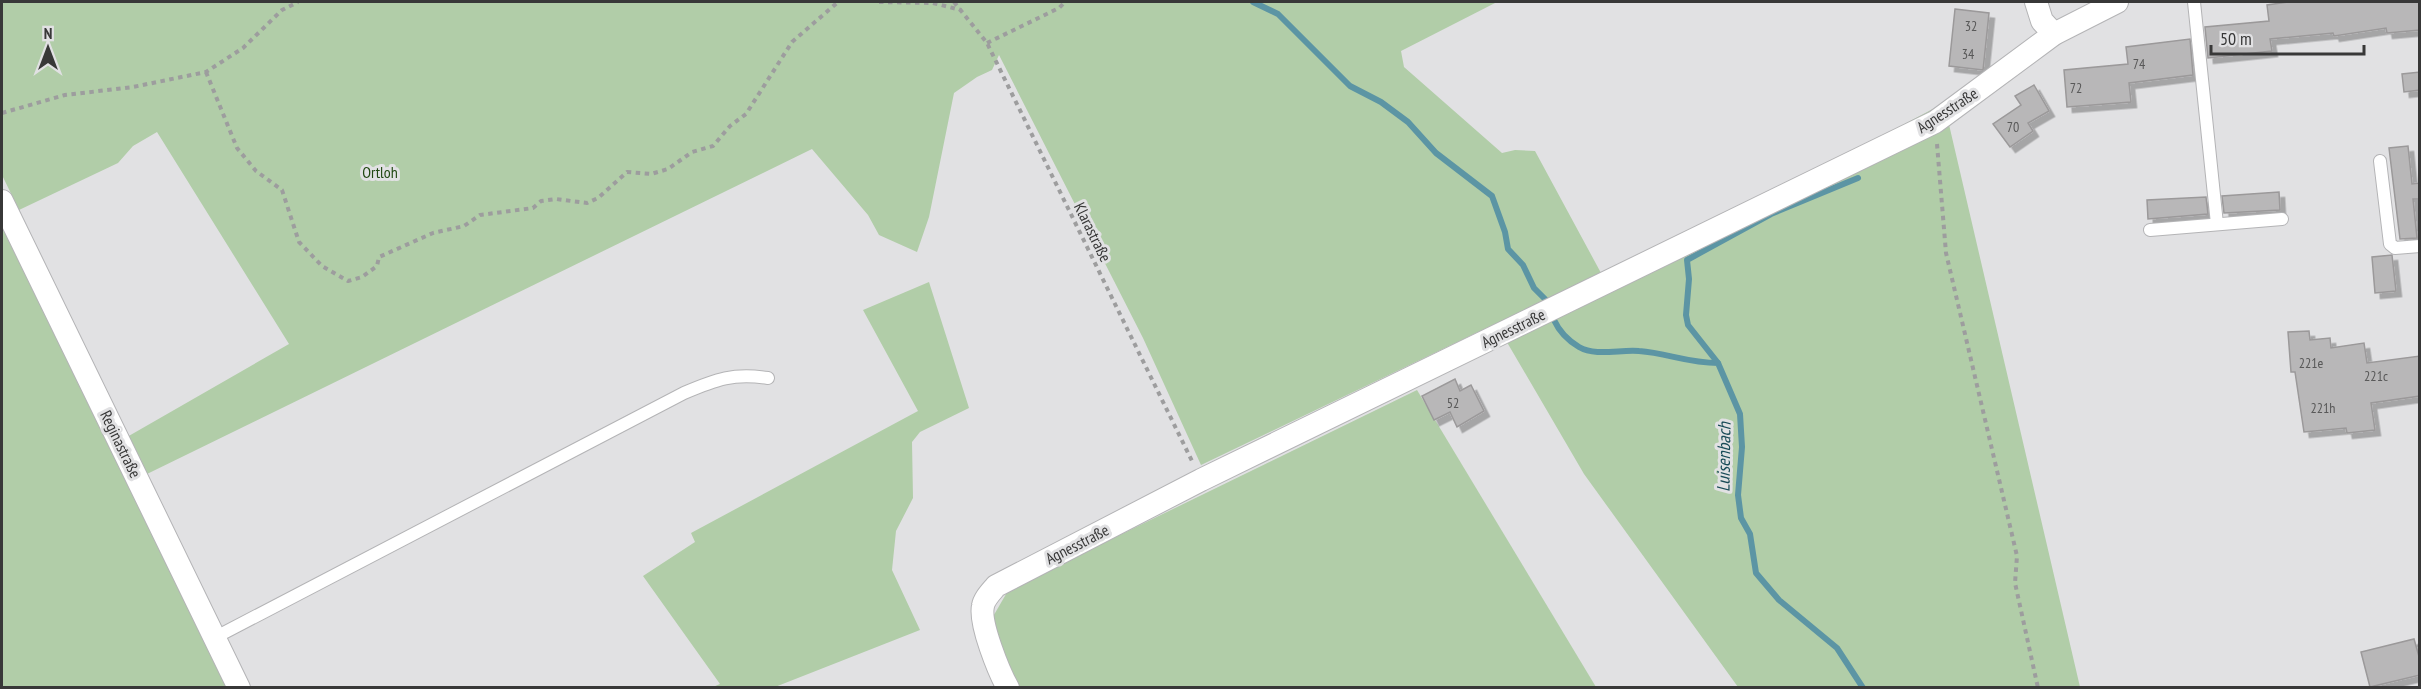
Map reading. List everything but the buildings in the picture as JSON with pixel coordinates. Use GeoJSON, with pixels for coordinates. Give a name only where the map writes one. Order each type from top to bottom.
{"type":"FeatureCollection","features":[{"type":"Feature","properties":{"kind":"street"},"geometry":{"type":"LineString","coordinates":[[2036,2],[2042,21],[2054,34]]}},
{"type":"Feature","properties":{"kind":"street","name":"Agnesstraße"},"geometry":{"type":"LineString","coordinates":[[1008,687],[998,671],[982,617],[983,604],[996,586],[1201,480],[1935,122],[2054,34],[2117,2]]}},
{"type":"Feature","properties":{"kind":"street","name":"Reginastraße"},"geometry":{"type":"LineString","coordinates":[[2,201],[239,687]]}},
{"type":"Feature","properties":{"kind":"lane"},"geometry":{"type":"LineString","coordinates":[[2194,2],[2217,224]]}},
{"type":"Feature","properties":{"kind":"lane"},"geometry":{"type":"LineString","coordinates":[[2380,161],[2390,244],[2395,248],[2420,246]]}},
{"type":"Feature","properties":{"kind":"lane"},"geometry":{"type":"LineString","coordinates":[[2150,230],[2282,219]]}},
{"type":"Feature","properties":{"kind":"lane"},"geometry":{"type":"LineString","coordinates":[[214,638],[684,393],[730,376],[742,374],[768,378]]}},
{"type":"Feature","properties":{"kind":"path"},"geometry":{"type":"LineString","coordinates":[[2,113],[65,95],[133,87],[206,72],[243,48],[282,10],[298,2]]}},
{"type":"Feature","properties":{"kind":"path"},"geometry":{"type":"LineString","coordinates":[[206,72],[237,148],[256,171],[282,190],[298,242],[322,266],[348,281],[362,277],[377,266],[378,257],[433,233],[464,226],[480,215],[533,208],[541,201],[587,202],[598,198],[627,172],[651,174],[668,169],[692,152],[713,146],[730,126],[746,114],[792,42],[838,2]]}},
{"type":"Feature","properties":{"kind":"path"},"geometry":{"type":"LineString","coordinates":[[879,2],[933,3],[962,10]]}},
{"type":"Feature","properties":{"kind":"path","name":"Klarastraße"},"geometry":{"type":"LineString","coordinates":[[954,2],[987,43],[1201,480]]}},
{"type":"Feature","properties":{"kind":"path"},"geometry":{"type":"LineString","coordinates":[[987,43],[1059,8],[1065,2]]}},
{"type":"Feature","properties":{"kind":"path"},"geometry":{"type":"LineString","coordinates":[[1935,122],[1946,253],[2017,556],[2015,583],[2038,687]]}},
{"type":"Feature","properties":{"kind":"green space","name":"Ortloh"},"geometry":{"type":"Polygon","coordinates":[[[2,2],[1497,2],[1401,51],[1404,67],[1502,153],[1515,150],[1535,151],[1601,273],[1863,146],[1944,103],[2080,687],[1738,687],[1584,474],[1508,344],[1499,322],[1201,465],[1143,338],[999,55],[992,70],[954,93],[929,217],[917,252],[879,235],[868,215],[812,149],[147,474],[127,437],[289,344],[157,132],[133,146],[118,163],[19,210],[2,175],[2,2]]]}},
{"type":"Feature","properties":{"kind":"green space"},"geometry":{"type":"Polygon","coordinates":[[[2,210],[236,687],[2,687],[2,210]]]}},
{"type":"Feature","properties":{"kind":"green space"},"geometry":{"type":"Polygon","coordinates":[[[929,282],[969,408],[920,432],[912,442],[913,498],[896,531],[892,570],[920,630],[775,687],[713,687],[720,684],[643,576],[695,542],[691,533],[918,411],[863,310],[929,282]]]}},
{"type":"Feature","properties":{"kind":"green space"},"geometry":{"type":"Polygon","coordinates":[[[1417,390],[1596,687],[999,687],[984,632],[1009,589],[1417,390]]]}},
{"type":"Feature","properties":{"kind":"waterway"},"geometry":{"type":"LineString","coordinates":[[1253,2],[1278,14],[1350,86],[1381,102],[1408,122],[1436,153],[1492,196],[1505,232],[1508,249],[1523,265],[1534,288],[1546,300]]}},
{"type":"Feature","properties":{"kind":"waterway"},"geometry":{"type":"LineString","coordinates":[[1718,363],[1688,325],[1686,315],[1689,279],[1687,260],[1771,214],[1858,178]]}},
{"type":"Feature","properties":{"kind":"waterway","name":"Luisenbach"},"geometry":{"type":"LineString","coordinates":[[1554,320],[1568,339],[1579,347],[1593,352],[1639,351],[1718,363],[1740,414],[1742,447],[1738,495],[1741,518],[1750,534],[1756,573],[1779,600],[1837,648],[1863,688]]}}]}
